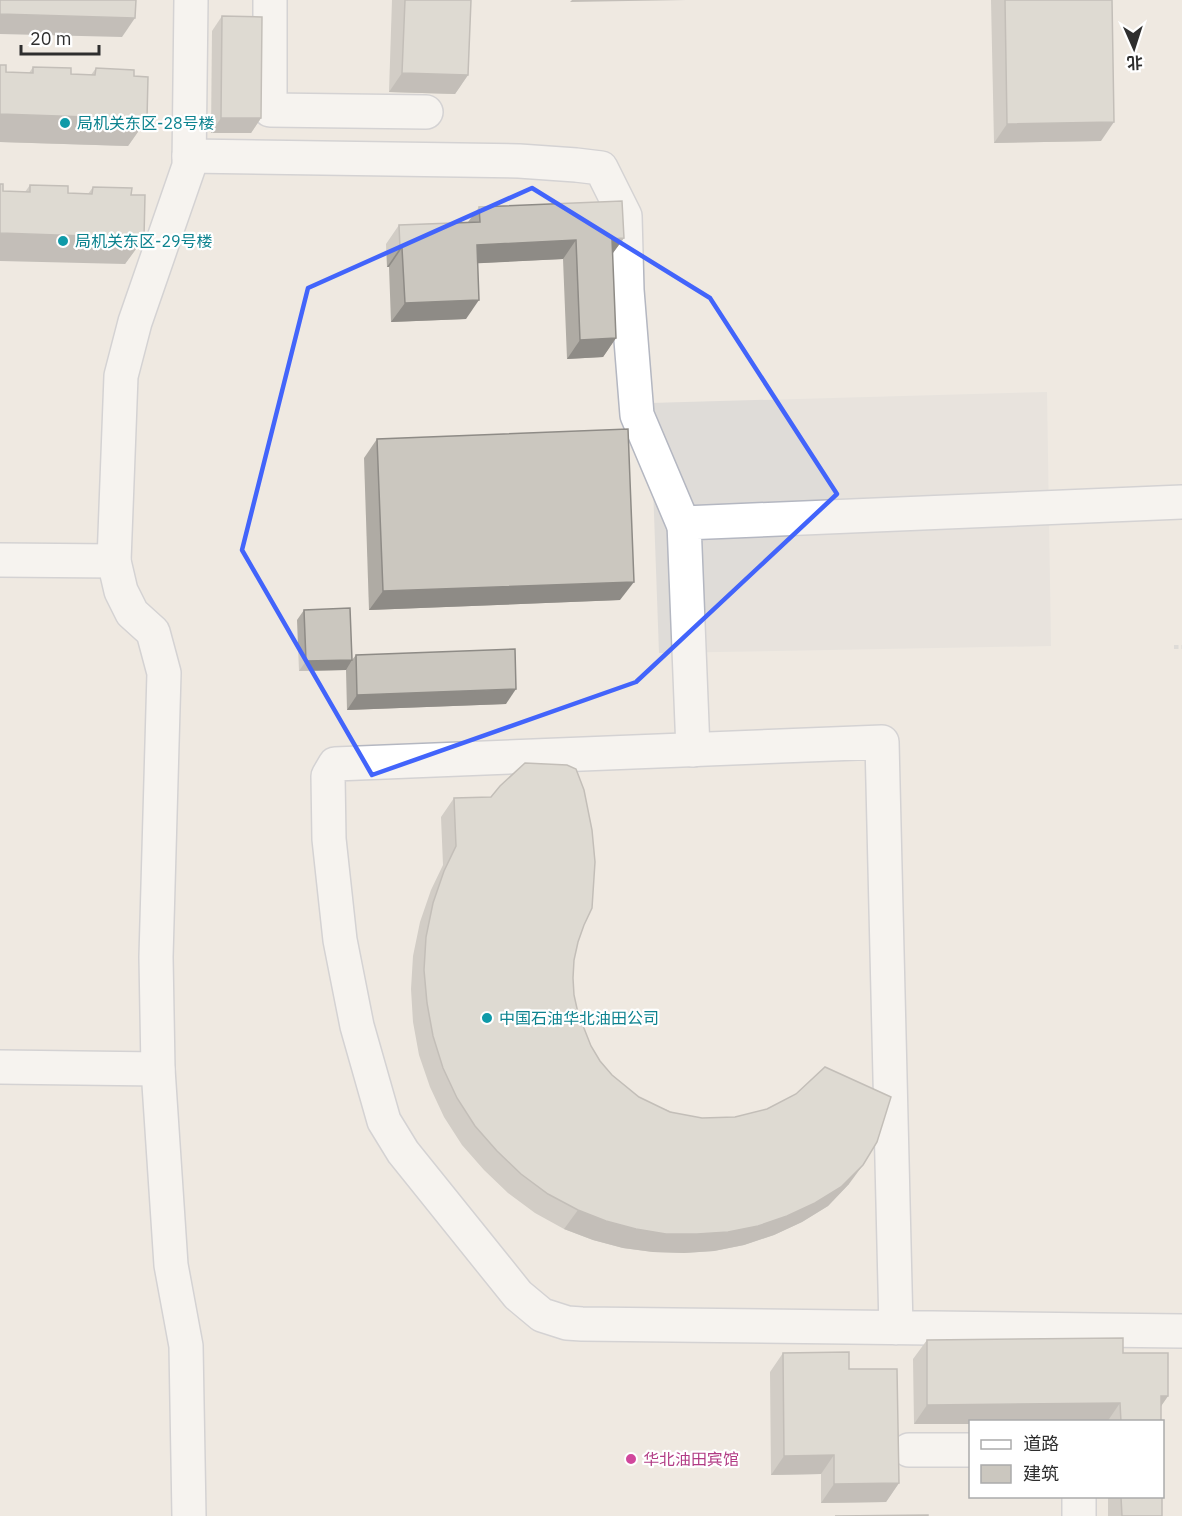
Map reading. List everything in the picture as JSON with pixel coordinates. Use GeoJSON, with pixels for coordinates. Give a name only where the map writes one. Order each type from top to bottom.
{"type":"FeatureCollection","features":[{"type":"Feature","properties":{"kind":"street"},"geometry":{"type":"LineString","coordinates":[[189,1516],[186,1346],[171,1265],[158,1069],[156,957],[164,673],[153,632],[132,613],[121,591],[114,561],[121,376],[135,322],[189,166],[191,0]]}},
{"type":"Feature","properties":{"kind":"street"},"geometry":{"type":"LineString","coordinates":[[270,0],[270,110],[426,112]]}},
{"type":"Feature","properties":{"kind":"street"},"geometry":{"type":"LineString","coordinates":[[189,156],[519,161],[601,168],[625,216],[627,291],[637,415],[684,526],[693,750]]}},
{"type":"Feature","properties":{"kind":"street"},"geometry":{"type":"LineString","coordinates":[[684,526],[684,523],[1182,502]]}},
{"type":"Feature","properties":{"kind":"street"},"geometry":{"type":"LineString","coordinates":[[0,560],[114,561]]}},
{"type":"Feature","properties":{"kind":"street"},"geometry":{"type":"LineString","coordinates":[[896,1328],[882,742],[335,764],[328,776],[329,839],[339,940],[357,1026],[384,1121],[403,1152],[518,1295],[542,1315],[567,1323],[582,1324],[896,1328],[1182,1331]]}},
{"type":"Feature","properties":{"kind":"street"},"geometry":{"type":"LineString","coordinates":[[0,1067],[158,1069]]}},
{"type":"Feature","properties":{"kind":"street"},"geometry":{"type":"LineString","coordinates":[[909,1450],[969,1450]]}},
{"type":"Feature","properties":{"kind":"street"},"geometry":{"type":"LineString","coordinates":[[1079,1498],[1079,1516]]}},
{"type":"Feature","properties":{"kind":"path"},"geometry":{"type":"LineString","coordinates":[[1174,647],[1182,647]]}},
{"type":"Feature","properties":{"kind":"highlighted area"},"geometry":{"type":"Polygon","coordinates":[[[532,188],[710,298],[837,494],[636,682],[372,775],[242,550],[308,288],[532,188]]]}},
{"type":"Feature","properties":{"kind":"shaded area"},"geometry":{"type":"Polygon","coordinates":[[[1047,392],[1051,646],[659,653],[650,403],[1047,392]]]}},
{"type":"Feature","properties":{"kind":"building"},"geometry":{"type":"Polygon","coordinates":[[[0,0],[136,0],[135,18],[0,14],[0,0]]]}},
{"type":"Feature","properties":{"kind":"building"},"geometry":{"type":"Polygon","coordinates":[[[405,0],[471,0],[468,75],[402,73],[405,0]]]}},
{"type":"Feature","properties":{"kind":"building"},"geometry":{"type":"Polygon","coordinates":[[[1005,0],[1112,0],[1114,122],[1007,124],[1005,0]]]}},
{"type":"Feature","properties":{"kind":"building"},"geometry":{"type":"Polygon","coordinates":[[[222,16],[262,17],[261,118],[221,118],[222,16]]]}},
{"type":"Feature","properties":{"kind":"building"},"geometry":{"type":"Polygon","coordinates":[[[0,65],[6,65],[6,72],[33,73],[33,67],[71,68],[71,74],[95,75],[96,68],[134,70],[134,76],[148,77],[147,119],[0,114],[0,65]]]}},
{"type":"Feature","properties":{"kind":"building"},"geometry":{"type":"Polygon","coordinates":[[[0,184],[3,184],[3,191],[30,192],[30,185],[68,186],[68,193],[92,194],[93,187],[132,188],[131,195],[145,195],[144,238],[0,233],[0,184]]]}},
{"type":"Feature","properties":{"kind":"building"},"geometry":{"type":"Polygon","coordinates":[[[622,201],[624,238],[612,239],[616,338],[580,340],[576,240],[477,245],[479,300],[405,303],[399,225],[480,222],[479,207],[622,201]]]}},
{"type":"Feature","properties":{"kind":"building"},"geometry":{"type":"Polygon","coordinates":[[[628,429],[634,582],[383,591],[377,439],[628,429]]]}},
{"type":"Feature","properties":{"kind":"building"},"geometry":{"type":"Polygon","coordinates":[[[350,608],[352,660],[306,661],[304,610],[350,608]]]}},
{"type":"Feature","properties":{"kind":"building"},"geometry":{"type":"Polygon","coordinates":[[[515,649],[516,689],[357,695],[356,655],[515,649]]]}},
{"type":"Feature","properties":{"kind":"building","name":"中国石油华北油田公司"},"geometry":{"type":"Polygon","coordinates":[[[525,763],[567,765],[576,769],[584,790],[592,830],[595,862],[592,908],[578,942],[574,960],[574,995],[578,1013],[591,1046],[600,1061],[612,1075],[639,1097],[670,1112],[702,1118],[735,1117],[767,1109],[796,1094],[825,1067],[891,1097],[877,1142],[863,1165],[841,1187],[815,1203],[758,1226],[728,1232],[697,1234],[666,1234],[636,1229],[578,1210],[548,1194],[521,1174],[475,1126],[457,1098],[443,1068],[433,1036],[424,970],[426,937],[433,903],[456,846],[454,798],[491,797],[525,763]]]}},
{"type":"Feature","properties":{"kind":"building"},"geometry":{"type":"Polygon","coordinates":[[[1123,1338],[1123,1353],[1168,1353],[1168,1396],[1161,1396],[1161,1420],[1121,1420],[1120,1403],[927,1405],[927,1340],[1123,1338]]]}},
{"type":"Feature","properties":{"kind":"building"},"geometry":{"type":"Polygon","coordinates":[[[849,1352],[849,1369],[897,1369],[899,1483],[834,1484],[834,1455],[784,1456],[783,1353],[849,1352]]]}},
{"type":"Feature","properties":{"kind":"building"},"geometry":{"type":"Polygon","coordinates":[[[1121,1498],[1162,1498],[1162,1516],[1122,1516],[1121,1498]]]}},
{"type":"Feature","properties":{"kind":"building"},"geometry":{"type":"Polygon","coordinates":[[[928,1515],[928,1516],[835,1516],[928,1515]]]}},
{"type":"Feature","properties":{"kind":"place","name":"局机关东区-28号楼"},"geometry":{"type":"Point","coordinates":[65,123]}},
{"type":"Feature","properties":{"kind":"place","name":"局机关东区-29号楼"},"geometry":{"type":"Point","coordinates":[63,241]}},
{"type":"Feature","properties":{"kind":"place","name":"中国石油华北油田公司"},"geometry":{"type":"Point","coordinates":[487,1018]}},
{"type":"Feature","properties":{"kind":"place","name":"华北油田宾馆"},"geometry":{"type":"Point","coordinates":[631,1459]}}]}
